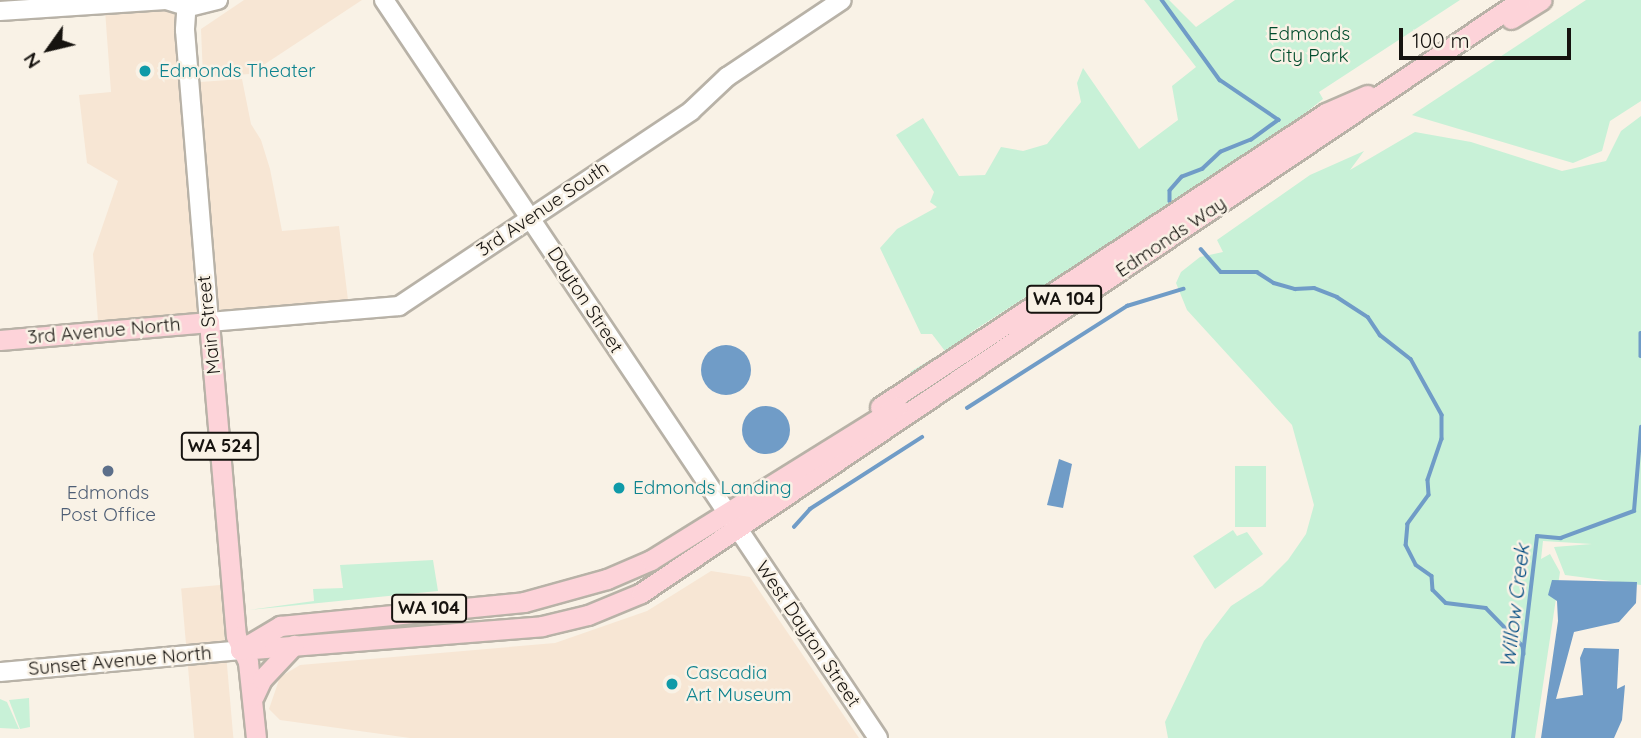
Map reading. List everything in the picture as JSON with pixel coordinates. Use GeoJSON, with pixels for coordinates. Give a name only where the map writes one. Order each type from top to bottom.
{"type":"FeatureCollection","features":[{"type":"Feature","properties":{"kind":"main road","name":"WA 104"},"geometry":{"type":"LineString","coordinates":[[240,650],[280,626],[524,602],[578,589],[651,560],[757,494],[780,472],[1326,113],[1367,95],[1510,0]]}},
{"type":"Feature","properties":{"kind":"main road","name":"Edmonds Way"},"geometry":{"type":"LineString","coordinates":[[737,531],[1466,40],[1521,0]]}},
{"type":"Feature","properties":{"kind":"main road","name":"Edmonds Way"},"geometry":{"type":"LineString","coordinates":[[1466,40],[1492,32],[1541,0]]}},
{"type":"Feature","properties":{"kind":"main road","name":"3rd Avenue North"},"geometry":{"type":"LineString","coordinates":[[0,340],[209,322]]}},
{"type":"Feature","properties":{"kind":"main road","name":"Main Street"},"geometry":{"type":"LineString","coordinates":[[209,322],[247,738]]}},
{"type":"Feature","properties":{"kind":"main road","name":"WA 104"},"geometry":{"type":"LineString","coordinates":[[293,645],[542,626],[588,615],[641,593],[737,531]]}},
{"type":"Feature","properties":{"kind":"main road"},"geometry":{"type":"LineString","coordinates":[[542,626],[578,589]]}},
{"type":"Feature","properties":{"kind":"main road"},"geometry":{"type":"LineString","coordinates":[[240,650],[293,645]]}},
{"type":"Feature","properties":{"kind":"main road"},"geometry":{"type":"LineString","coordinates":[[254,696],[262,678],[293,645]]}},
{"type":"Feature","properties":{"kind":"main road","name":"Main Street"},"geometry":{"type":"LineString","coordinates":[[240,650],[248,662],[254,696],[247,738]]}},
{"type":"Feature","properties":{"kind":"street"},"geometry":{"type":"LineString","coordinates":[[0,11],[166,0],[188,4],[218,0]]}},
{"type":"Feature","properties":{"kind":"street","name":"Dayton Street"},"geometry":{"type":"LineString","coordinates":[[383,0],[531,218],[737,531]]}},
{"type":"Feature","properties":{"kind":"street","name":"3rd Avenue South"},"geometry":{"type":"LineString","coordinates":[[209,322],[399,306],[691,111],[727,78],[842,0]]}},
{"type":"Feature","properties":{"kind":"street","name":"Main Street"},"geometry":{"type":"LineString","coordinates":[[188,4],[185,30],[209,322]]}},
{"type":"Feature","properties":{"kind":"street","name":"West Dayton Street"},"geometry":{"type":"LineString","coordinates":[[737,531],[878,738]]}},
{"type":"Feature","properties":{"kind":"street","name":"Sunset Avenue North"},"geometry":{"type":"LineString","coordinates":[[0,672],[240,650]]}},
{"type":"Feature","properties":{"kind":"shaded area"},"geometry":{"type":"Polygon","coordinates":[[[179,0],[199,314],[98,321],[93,254],[118,181],[87,163],[79,95],[111,92],[105,10],[179,0]]]}},
{"type":"Feature","properties":{"kind":"shaded area"},"geometry":{"type":"Polygon","coordinates":[[[244,0],[362,0],[250,74],[203,77],[201,29],[244,0]]]}},
{"type":"Feature","properties":{"kind":"shaded area"},"geometry":{"type":"Polygon","coordinates":[[[242,79],[251,124],[261,140],[270,169],[282,231],[339,226],[348,300],[223,312],[213,304],[199,87],[200,82],[242,79]]]}},
{"type":"Feature","properties":{"kind":"shaded area"},"geometry":{"type":"Polygon","coordinates":[[[711,571],[750,577],[859,738],[410,738],[280,720],[269,709],[280,677],[300,665],[555,643],[647,611],[711,571]]]}},
{"type":"Feature","properties":{"kind":"shaded area"},"geometry":{"type":"Polygon","coordinates":[[[220,585],[233,738],[194,738],[181,588],[220,585]]]}},
{"type":"Feature","properties":{"kind":"green space","name":"Edmonds City Park"},"geometry":{"type":"Polygon","coordinates":[[[1144,0],[1169,0],[1196,27],[1235,0],[1460,0],[1319,92],[1323,99],[1284,130],[970,333],[973,341],[924,377],[910,372],[945,351],[932,334],[921,334],[880,248],[897,229],[937,207],[930,202],[934,192],[896,135],[923,118],[959,176],[985,175],[1001,147],[1023,151],[1047,144],[1081,102],[1077,83],[1083,68],[1139,149],[1178,120],[1172,86],[1196,67],[1144,0]]]}},
{"type":"Feature","properties":{"kind":"green space"},"geometry":{"type":"Polygon","coordinates":[[[1586,0],[1641,0],[1641,101],[1610,121],[1602,151],[1573,163],[1412,115],[1586,0]]]}},
{"type":"Feature","properties":{"kind":"green space"},"geometry":{"type":"Polygon","coordinates":[[[1641,116],[1641,585],[1565,575],[1554,547],[1592,544],[1543,541],[1541,559],[1550,554],[1560,572],[1535,738],[1168,738],[1165,722],[1204,641],[1231,606],[1262,586],[1288,560],[1306,534],[1314,505],[1292,425],[1187,310],[1176,283],[1181,272],[1200,257],[1223,252],[1217,240],[1310,175],[1364,151],[1350,170],[1415,132],[1471,142],[1562,171],[1606,161],[1621,131],[1641,116]]]}},
{"type":"Feature","properties":{"kind":"green space"},"geometry":{"type":"Polygon","coordinates":[[[1235,466],[1266,466],[1266,527],[1235,527],[1235,466]]]}},
{"type":"Feature","properties":{"kind":"green space"},"geometry":{"type":"Polygon","coordinates":[[[1233,530],[1237,536],[1247,532],[1263,554],[1215,589],[1193,556],[1233,530]]]}},
{"type":"Feature","properties":{"kind":"green space"},"geometry":{"type":"Polygon","coordinates":[[[433,560],[438,591],[249,610],[314,601],[313,589],[343,588],[340,565],[433,560]]]}},
{"type":"Feature","properties":{"kind":"green space"},"geometry":{"type":"Polygon","coordinates":[[[29,698],[30,727],[20,729],[9,700],[29,698]]]}},
{"type":"Feature","properties":{"kind":"green space"},"geometry":{"type":"Polygon","coordinates":[[[0,699],[7,702],[19,729],[0,728],[0,699]]]}},
{"type":"Feature","properties":{"kind":"water"},"geometry":{"type":"Polygon","coordinates":[[[726,345],[743,353],[751,370],[743,387],[726,395],[709,387],[701,370],[709,353],[726,345]]]}},
{"type":"Feature","properties":{"kind":"water"},"geometry":{"type":"Polygon","coordinates":[[[766,406],[775,407],[783,413],[789,421],[789,439],[783,447],[775,453],[766,454],[757,453],[749,447],[743,439],[742,430],[743,421],[749,413],[757,407],[766,406]]]}},
{"type":"Feature","properties":{"kind":"water"},"geometry":{"type":"Polygon","coordinates":[[[1059,459],[1072,464],[1063,508],[1047,505],[1059,459]]]}},
{"type":"Feature","properties":{"kind":"water"},"geometry":{"type":"Polygon","coordinates":[[[1552,580],[1637,582],[1636,603],[1619,622],[1574,632],[1556,699],[1583,695],[1580,658],[1584,648],[1619,649],[1617,689],[1625,685],[1622,720],[1614,738],[1541,738],[1558,621],[1557,601],[1548,595],[1552,580]]]}},
{"type":"Feature","properties":{"kind":"waterway"},"geometry":{"type":"LineString","coordinates":[[1162,0],[1220,80],[1279,120],[1251,140],[1221,152],[1203,169],[1182,177],[1170,191],[1170,201]]}},
{"type":"Feature","properties":{"kind":"waterway"},"geometry":{"type":"LineString","coordinates":[[1201,249],[1221,272],[1257,272],[1274,283],[1295,289],[1314,288],[1337,297],[1368,317],[1380,335],[1411,359],[1442,415],[1442,439],[1428,480],[1429,495],[1408,524],[1406,545],[1416,565],[1432,576],[1433,590],[1446,603],[1486,608],[1523,646],[1524,654]]}},
{"type":"Feature","properties":{"kind":"waterway"},"geometry":{"type":"LineString","coordinates":[[967,408],[1127,306],[1183,289]]}},
{"type":"Feature","properties":{"kind":"waterway"},"geometry":{"type":"LineString","coordinates":[[1641,333],[1641,356]]}},
{"type":"Feature","properties":{"kind":"waterway","name":"Willow Creek"},"geometry":{"type":"LineString","coordinates":[[1513,738],[1537,536],[1561,538],[1634,511],[1641,427]]}},
{"type":"Feature","properties":{"kind":"waterway"},"geometry":{"type":"LineString","coordinates":[[794,527],[810,509],[922,437]]}},
{"type":"Feature","properties":{"kind":"place","name":"Edmonds Theater"},"geometry":{"type":"Point","coordinates":[145,71]}},
{"type":"Feature","properties":{"kind":"place","name":"Edmonds Post Office"},"geometry":{"type":"Point","coordinates":[108,471]}},
{"type":"Feature","properties":{"kind":"place","name":"Edmonds Landing"},"geometry":{"type":"Point","coordinates":[619,488]}},
{"type":"Feature","properties":{"kind":"place","name":"Cascadia Art Museum"},"geometry":{"type":"Point","coordinates":[672,684]}}]}
